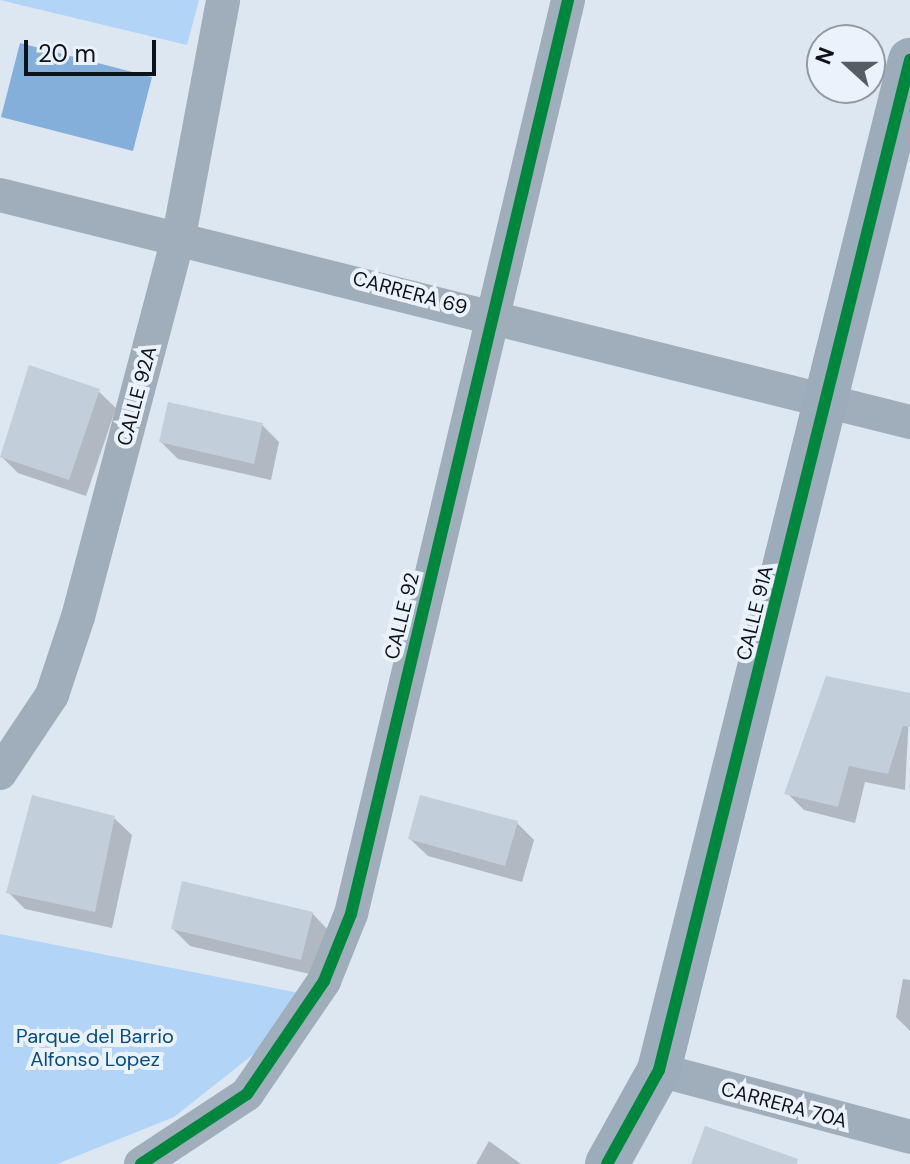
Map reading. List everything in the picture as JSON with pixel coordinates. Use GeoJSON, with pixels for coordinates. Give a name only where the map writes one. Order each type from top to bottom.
{"type":"FeatureCollection","features":[{"type":"Feature","properties":{"kind":"street","name":"CALLE 92A"},"geometry":{"type":"LineString","coordinates":[[0,773],[52,695],[78,617],[179,236],[223,0]]}},
{"type":"Feature","properties":{"kind":"street","name":"CALLE 92"},"geometry":{"type":"LineString","coordinates":[[141,1164],[247,1094],[324,981],[351,914],[568,0]]}},
{"type":"Feature","properties":{"kind":"street","name":"CALLE 91A"},"geometry":{"type":"LineString","coordinates":[[607,1164],[659,1070],[829,403],[910,60]]}},
{"type":"Feature","properties":{"kind":"street","name":"CARRERA 69"},"geometry":{"type":"LineString","coordinates":[[0,195],[179,236],[910,422]]}},
{"type":"Feature","properties":{"kind":"street","name":"CARRERA 70A"},"geometry":{"type":"LineString","coordinates":[[659,1070],[910,1137]]}},
{"type":"Feature","properties":{"kind":"green space"},"geometry":{"type":"Polygon","coordinates":[[[0,0],[199,0],[187,45],[0,0]]]}},
{"type":"Feature","properties":{"kind":"green space","name":"Parque del Barrio Alfonso Lopez"},"geometry":{"type":"Polygon","coordinates":[[[0,934],[299,993],[255,1053],[174,1117],[57,1164],[0,1164],[0,934]]]}},
{"type":"Feature","properties":{"kind":"shaded area"},"geometry":{"type":"Polygon","coordinates":[[[20,43],[152,77],[133,151],[1,117],[20,43]]]}},
{"type":"Feature","properties":{"kind":"building"},"geometry":{"type":"Polygon","coordinates":[[[29,365],[100,389],[69,480],[0,457],[29,365]]]}},
{"type":"Feature","properties":{"kind":"building"},"geometry":{"type":"Polygon","coordinates":[[[168,402],[263,423],[254,464],[159,442],[168,402]]]}},
{"type":"Feature","properties":{"kind":"building"},"geometry":{"type":"Polygon","coordinates":[[[826,676],[910,693],[910,727],[903,726],[888,774],[849,766],[838,807],[784,794],[826,676]]]}},
{"type":"Feature","properties":{"kind":"building"},"geometry":{"type":"Polygon","coordinates":[[[32,795],[115,816],[95,912],[6,893],[32,795]]]}},
{"type":"Feature","properties":{"kind":"building"},"geometry":{"type":"Polygon","coordinates":[[[420,795],[518,821],[505,866],[408,839],[420,795]]]}},
{"type":"Feature","properties":{"kind":"building"},"geometry":{"type":"Polygon","coordinates":[[[182,881],[313,912],[301,960],[171,929],[182,881]]]}},
{"type":"Feature","properties":{"kind":"building"},"geometry":{"type":"Polygon","coordinates":[[[705,1126],[798,1159],[797,1164],[691,1164],[705,1126]]]}},
{"type":"Feature","properties":{"kind":"cycle path"},"geometry":{"type":"LineString","coordinates":[[141,1164],[247,1094],[324,981],[351,914],[568,0]]}},
{"type":"Feature","properties":{"kind":"cycle path"},"geometry":{"type":"LineString","coordinates":[[607,1164],[659,1070],[910,60]]}}]}
